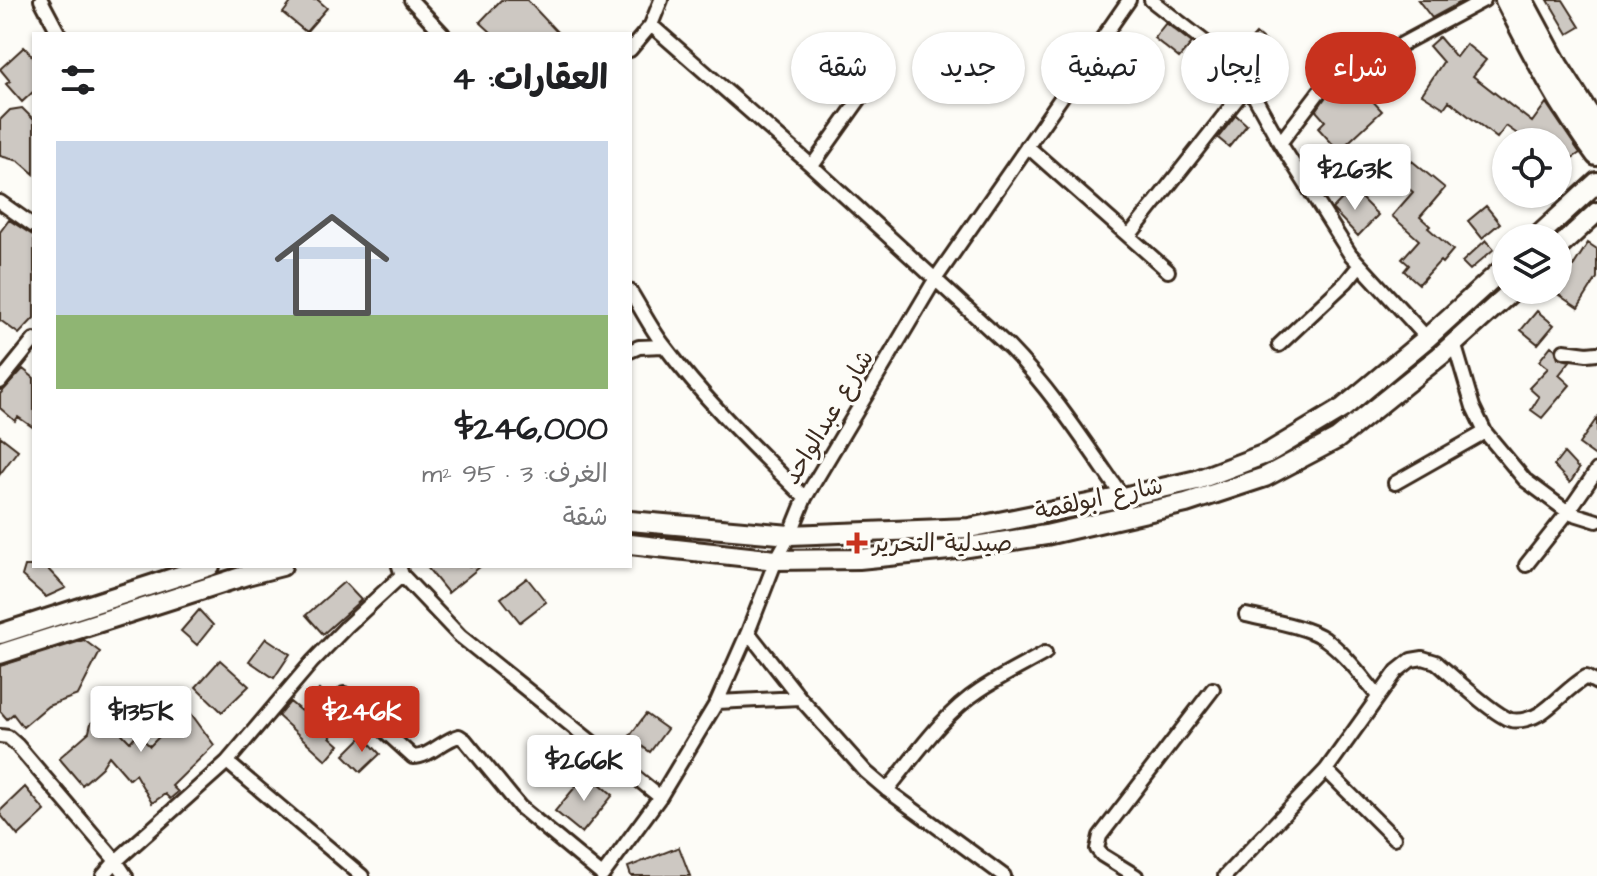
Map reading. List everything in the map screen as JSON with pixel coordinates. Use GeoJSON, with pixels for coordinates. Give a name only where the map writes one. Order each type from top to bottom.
{"type":"FeatureCollection","features":[{"type":"Feature","properties":{"kind":"main road"},"geometry":{"type":"LineString","coordinates":[[1506,0],[1571,118],[1597,155]]}},
{"type":"Feature","properties":{"kind":"main road"},"geometry":{"type":"LineString","coordinates":[[1522,0],[1557,65],[1597,128]]}},
{"type":"Feature","properties":{"kind":"street"},"geometry":{"type":"LineString","coordinates":[[41,0],[58,32]]}},
{"type":"Feature","properties":{"kind":"street"},"geometry":{"type":"LineString","coordinates":[[411,0],[441,32]]}},
{"type":"Feature","properties":{"kind":"street"},"geometry":{"type":"LineString","coordinates":[[632,48],[651,25],[661,0]]}},
{"type":"Feature","properties":{"kind":"street","name":"شارع عبدالواحد"},"geometry":{"type":"LineString","coordinates":[[602,876],[660,797],[717,702],[805,498],[936,278],[1129,0]]}},
{"type":"Feature","properties":{"kind":"street"},"geometry":{"type":"LineString","coordinates":[[1151,0],[1192,32]]}},
{"type":"Feature","properties":{"kind":"street"},"geometry":{"type":"LineString","coordinates":[[1280,143],[1319,92],[1344,73],[1374,70],[1402,44],[1484,0]]}},
{"type":"Feature","properties":{"kind":"street"},"geometry":{"type":"LineString","coordinates":[[651,25],[936,278],[1029,367],[1123,497]]}},
{"type":"Feature","properties":{"kind":"street"},"geometry":{"type":"LineString","coordinates":[[812,166],[856,104]]}},
{"type":"Feature","properties":{"kind":"street"},"geometry":{"type":"LineString","coordinates":[[1129,236],[1233,104]]}},
{"type":"Feature","properties":{"kind":"street"},"geometry":{"type":"LineString","coordinates":[[1258,104],[1359,266],[1427,338]]}},
{"type":"Feature","properties":{"kind":"street"},"geometry":{"type":"LineString","coordinates":[[1027,146],[1168,271]]}},
{"type":"Feature","properties":{"kind":"street"},"geometry":{"type":"LineString","coordinates":[[1551,224],[1597,182]]}},
{"type":"Feature","properties":{"kind":"street"},"geometry":{"type":"LineString","coordinates":[[0,202],[32,225]]}},
{"type":"Feature","properties":{"kind":"street"},"geometry":{"type":"LineString","coordinates":[[1572,235],[1597,212]]}},
{"type":"Feature","properties":{"kind":"street"},"geometry":{"type":"LineString","coordinates":[[1279,345],[1359,266]]}},
{"type":"Feature","properties":{"kind":"street","name":"شارع ابولقمة"},"geometry":{"type":"LineString","coordinates":[[632,521],[790,535],[969,528],[1197,480],[1268,453],[1343,408],[1492,279]]}},
{"type":"Feature","properties":{"kind":"street"},"geometry":{"type":"LineString","coordinates":[[632,294],[664,346],[734,427],[805,498]]}},
{"type":"Feature","properties":{"kind":"street","name":"شارع ابولقمة"},"geometry":{"type":"LineString","coordinates":[[632,544],[776,560],[859,559],[949,550],[1046,535],[1186,503],[1265,477],[1337,439],[1497,304]]}},
{"type":"Feature","properties":{"kind":"street"},"geometry":{"type":"LineString","coordinates":[[0,382],[32,342]]}},
{"type":"Feature","properties":{"kind":"street"},"geometry":{"type":"LineString","coordinates":[[1454,343],[1473,407],[1485,432],[1525,480],[1568,512],[1597,521]]}},
{"type":"Feature","properties":{"kind":"street"},"geometry":{"type":"LineString","coordinates":[[632,350],[664,346]]}},
{"type":"Feature","properties":{"kind":"street"},"geometry":{"type":"LineString","coordinates":[[1564,351],[1597,353]]}},
{"type":"Feature","properties":{"kind":"street"},"geometry":{"type":"LineString","coordinates":[[1395,483],[1485,432]]}},
{"type":"Feature","properties":{"kind":"street"},"geometry":{"type":"LineString","coordinates":[[1526,565],[1597,470]]}},
{"type":"Feature","properties":{"kind":"street"},"geometry":{"type":"LineString","coordinates":[[0,634],[204,568]]}},
{"type":"Feature","properties":{"kind":"street"},"geometry":{"type":"LineString","coordinates":[[0,654],[274,568]]}},
{"type":"Feature","properties":{"kind":"street"},"geometry":{"type":"LineString","coordinates":[[103,876],[227,762],[312,662],[400,571],[460,636],[660,797]]}},
{"type":"Feature","properties":{"kind":"street"},"geometry":{"type":"LineString","coordinates":[[1246,615],[1324,637],[1378,696]]}},
{"type":"Feature","properties":{"kind":"street"},"geometry":{"type":"LineString","coordinates":[[748,632],[800,698],[866,772],[1004,876]]}},
{"type":"Feature","properties":{"kind":"street"},"geometry":{"type":"LineString","coordinates":[[887,790],[961,705],[979,690],[1045,653]]}},
{"type":"Feature","properties":{"kind":"street"},"geometry":{"type":"LineString","coordinates":[[1225,876],[1326,770],[1397,671],[1411,660],[1423,658],[1436,662],[1498,714],[1511,720],[1527,720],[1541,713],[1586,677],[1597,683]]}},
{"type":"Feature","properties":{"kind":"street"},"geometry":{"type":"LineString","coordinates":[[1136,876],[1102,855],[1097,849],[1100,836],[1213,689]]}},
{"type":"Feature","properties":{"kind":"street"},"geometry":{"type":"LineString","coordinates":[[344,694],[413,757],[421,757],[452,738],[459,736],[465,740],[520,807],[602,876]]}},
{"type":"Feature","properties":{"kind":"street"},"geometry":{"type":"LineString","coordinates":[[717,702],[800,698]]}},
{"type":"Feature","properties":{"kind":"street"},"geometry":{"type":"LineString","coordinates":[[0,736],[8,737],[17,745],[126,876]]}},
{"type":"Feature","properties":{"kind":"street"},"geometry":{"type":"LineString","coordinates":[[227,762],[362,876]]}},
{"type":"Feature","properties":{"kind":"street"},"geometry":{"type":"LineString","coordinates":[[1326,770],[1394,838]]}},
{"type":"Feature","properties":{"kind":"building"},"geometry":{"type":"Polygon","coordinates":[[[293,0],[318,0],[327,8],[306,32],[283,13],[293,0]]]}},
{"type":"Feature","properties":{"kind":"building"},"geometry":{"type":"Polygon","coordinates":[[[501,0],[527,0],[557,32],[491,32],[480,22],[501,0]]]}},
{"type":"Feature","properties":{"kind":"building"},"geometry":{"type":"Polygon","coordinates":[[[1418,0],[1465,0],[1432,18],[1418,0]]]}},
{"type":"Feature","properties":{"kind":"building"},"geometry":{"type":"Polygon","coordinates":[[[1548,0],[1563,0],[1580,27],[1568,34],[1548,0]]]}},
{"type":"Feature","properties":{"kind":"building"},"geometry":{"type":"Polygon","coordinates":[[[1166,23],[1181,35],[1179,58],[1165,47],[1165,32],[1159,32],[1166,23]]]}},
{"type":"Feature","properties":{"kind":"building"},"geometry":{"type":"Polygon","coordinates":[[[1439,37],[1456,57],[1466,44],[1486,60],[1473,76],[1532,122],[1546,103],[1563,128],[1506,126],[1492,128],[1492,134],[1449,101],[1444,108],[1422,94],[1443,62],[1429,46],[1439,37]]]}},
{"type":"Feature","properties":{"kind":"building"},"geometry":{"type":"Polygon","coordinates":[[[24,47],[32,56],[32,93],[22,102],[6,84],[10,81],[0,69],[24,47]]]}},
{"type":"Feature","properties":{"kind":"building"},"geometry":{"type":"Polygon","coordinates":[[[1321,104],[1376,104],[1382,111],[1339,151],[1318,128],[1325,121],[1316,111],[1321,104]]]}},
{"type":"Feature","properties":{"kind":"building"},"geometry":{"type":"Polygon","coordinates":[[[22,108],[32,118],[32,172],[19,161],[0,156],[0,120],[10,110],[22,108]]]}},
{"type":"Feature","properties":{"kind":"building"},"geometry":{"type":"Polygon","coordinates":[[[1236,115],[1247,125],[1229,147],[1218,138],[1236,115]]]}},
{"type":"Feature","properties":{"kind":"building"},"geometry":{"type":"Polygon","coordinates":[[[1572,141],[1580,153],[1572,158],[1572,141]]]}},
{"type":"Feature","properties":{"kind":"building"},"geometry":{"type":"Polygon","coordinates":[[[1412,161],[1445,188],[1420,217],[1453,250],[1419,284],[1404,271],[1409,265],[1402,259],[1419,240],[1392,216],[1413,192],[1397,179],[1412,161]]]}},
{"type":"Feature","properties":{"kind":"building"},"geometry":{"type":"Polygon","coordinates":[[[1352,189],[1378,215],[1358,236],[1332,209],[1352,189]]]}},
{"type":"Feature","properties":{"kind":"building"},"geometry":{"type":"Polygon","coordinates":[[[1486,206],[1500,223],[1492,224],[1492,230],[1482,238],[1468,221],[1486,206]]]}},
{"type":"Feature","properties":{"kind":"building"},"geometry":{"type":"Polygon","coordinates":[[[9,220],[32,235],[32,320],[19,334],[0,320],[0,232],[9,220]]]}},
{"type":"Feature","properties":{"kind":"building"},"geometry":{"type":"Polygon","coordinates":[[[1486,240],[1492,247],[1492,251],[1470,270],[1462,262],[1486,240]]]}},
{"type":"Feature","properties":{"kind":"building"},"geometry":{"type":"Polygon","coordinates":[[[1588,243],[1597,249],[1597,278],[1578,308],[1572,304],[1572,268],[1588,243]]]}},
{"type":"Feature","properties":{"kind":"building"},"geometry":{"type":"Polygon","coordinates":[[[1537,311],[1554,325],[1538,344],[1521,330],[1537,311]]]}},
{"type":"Feature","properties":{"kind":"building"},"geometry":{"type":"Polygon","coordinates":[[[1551,346],[1558,358],[1570,361],[1559,375],[1570,385],[1542,418],[1531,410],[1539,397],[1529,388],[1548,368],[1539,361],[1551,346]]]}},
{"type":"Feature","properties":{"kind":"building"},"geometry":{"type":"Polygon","coordinates":[[[23,369],[32,376],[32,427],[18,417],[15,421],[0,408],[0,394],[23,369]]]}},
{"type":"Feature","properties":{"kind":"building"},"geometry":{"type":"Polygon","coordinates":[[[1597,418],[1597,457],[1579,444],[1597,418]]]}},
{"type":"Feature","properties":{"kind":"building"},"geometry":{"type":"Polygon","coordinates":[[[0,436],[18,450],[0,474],[0,436]]]}},
{"type":"Feature","properties":{"kind":"building"},"geometry":{"type":"Polygon","coordinates":[[[1564,453],[1579,469],[1570,483],[1554,466],[1564,453]]]}},
{"type":"Feature","properties":{"kind":"building"},"geometry":{"type":"Polygon","coordinates":[[[25,566],[47,568],[66,588],[46,597],[22,576],[25,566]]]}},
{"type":"Feature","properties":{"kind":"building"},"geometry":{"type":"Polygon","coordinates":[[[428,568],[479,568],[448,593],[428,568]]]}},
{"type":"Feature","properties":{"kind":"building"},"geometry":{"type":"Polygon","coordinates":[[[527,578],[546,602],[520,622],[501,598],[527,578]]]}},
{"type":"Feature","properties":{"kind":"building"},"geometry":{"type":"Polygon","coordinates":[[[344,582],[361,600],[323,634],[306,615],[344,582]]]}},
{"type":"Feature","properties":{"kind":"building"},"geometry":{"type":"Polygon","coordinates":[[[199,610],[213,625],[197,645],[181,631],[199,610]]]}},
{"type":"Feature","properties":{"kind":"building"},"geometry":{"type":"Polygon","coordinates":[[[266,638],[290,654],[274,678],[249,661],[266,638]]]}},
{"type":"Feature","properties":{"kind":"building"},"geometry":{"type":"Polygon","coordinates":[[[84,640],[100,652],[78,695],[48,706],[23,727],[13,714],[7,719],[0,711],[0,666],[84,640]]]}},
{"type":"Feature","properties":{"kind":"building"},"geometry":{"type":"Polygon","coordinates":[[[220,660],[249,686],[222,712],[196,687],[220,660]]]}},
{"type":"Feature","properties":{"kind":"building"},"geometry":{"type":"Polygon","coordinates":[[[319,690],[342,711],[335,719],[341,724],[330,737],[339,745],[326,760],[278,716],[290,702],[301,711],[319,690]]]}},
{"type":"Feature","properties":{"kind":"building"},"geometry":{"type":"Polygon","coordinates":[[[187,708],[214,745],[172,786],[178,792],[170,799],[165,794],[152,803],[135,774],[129,779],[109,756],[82,785],[59,758],[89,732],[91,723],[103,714],[130,742],[137,734],[150,746],[187,708]]]}},
{"type":"Feature","properties":{"kind":"building"},"geometry":{"type":"Polygon","coordinates":[[[646,714],[667,729],[650,752],[629,737],[646,714]]]}},
{"type":"Feature","properties":{"kind":"building"},"geometry":{"type":"Polygon","coordinates":[[[363,736],[380,754],[361,772],[344,755],[363,736]]]}},
{"type":"Feature","properties":{"kind":"building"},"geometry":{"type":"Polygon","coordinates":[[[587,773],[613,795],[582,833],[555,811],[587,773]]]}},
{"type":"Feature","properties":{"kind":"building"},"geometry":{"type":"Polygon","coordinates":[[[25,787],[45,811],[18,836],[0,811],[25,787]]]}},
{"type":"Feature","properties":{"kind":"building"},"geometry":{"type":"Polygon","coordinates":[[[679,847],[690,876],[631,876],[628,867],[679,847]]]}},
{"type":"Feature","properties":{"kind":"place","name":"صيدلية التحرير"},"geometry":{"type":"Point","coordinates":[857,543]}}]}
